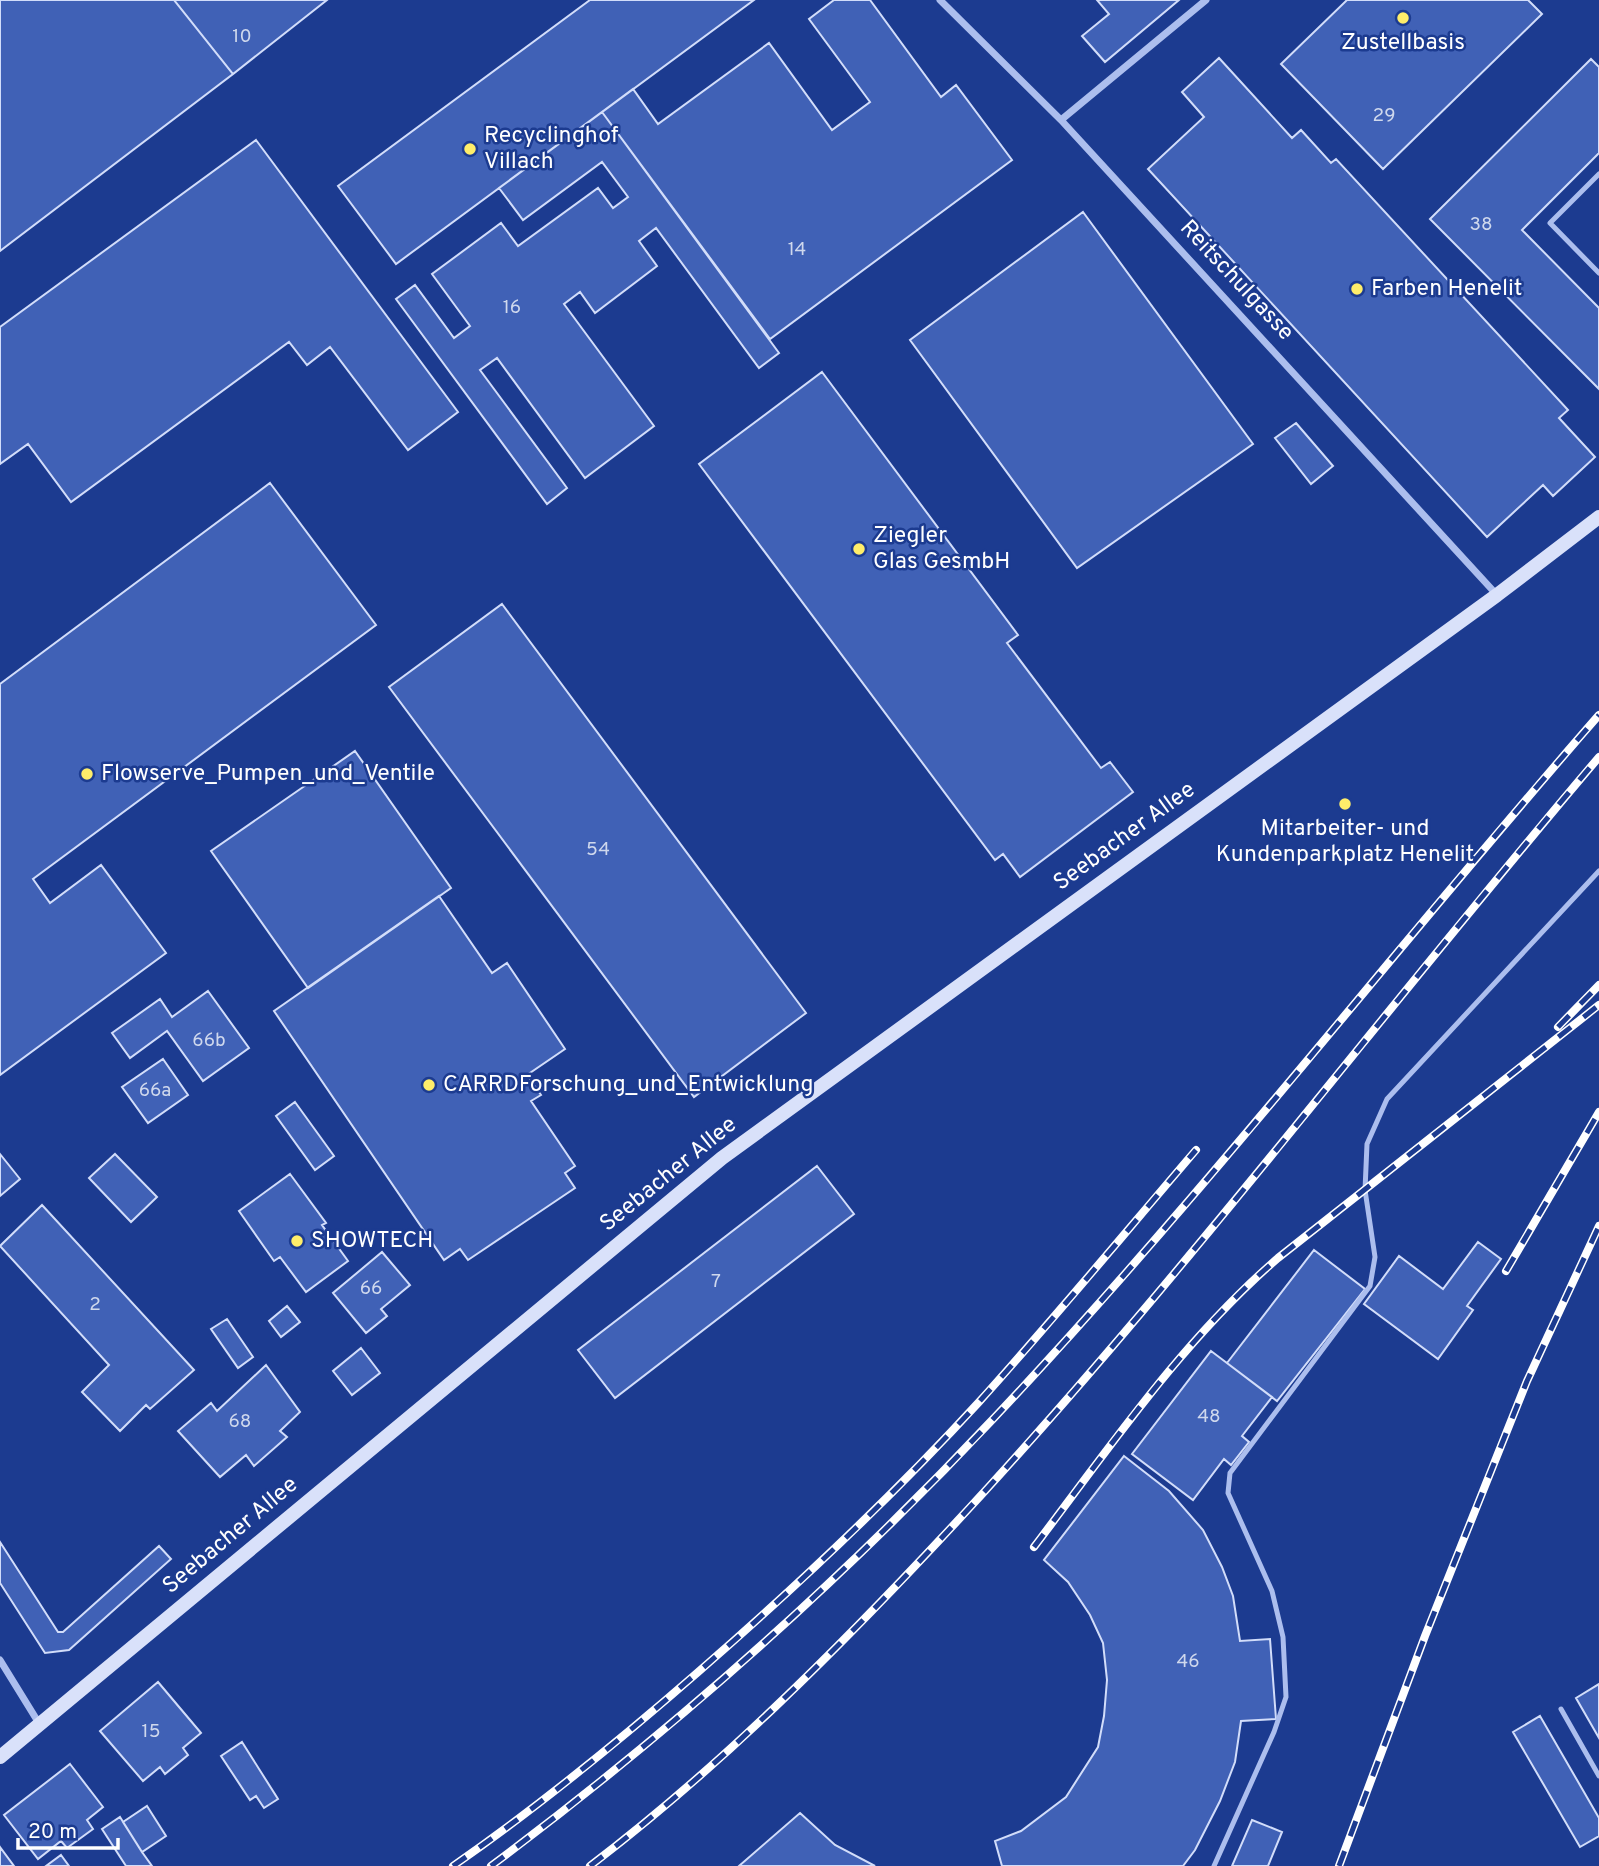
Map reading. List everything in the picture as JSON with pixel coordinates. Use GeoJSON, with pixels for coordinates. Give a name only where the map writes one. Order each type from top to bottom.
{"type":"FeatureCollection","features":[{"type":"Feature","properties":{"kind":"street","name":"Reitschulgasse"},"geometry":{"type":"LineString","coordinates":[[940,0],[1061,120],[1497,595]]}},
{"type":"Feature","properties":{"kind":"street"},"geometry":{"type":"LineString","coordinates":[[1061,120],[1206,0]]}},
{"type":"Feature","properties":{"kind":"street","name":"Seebacher Allee"},"geometry":{"type":"LineString","coordinates":[[0,1757],[722,1158],[1497,595],[1599,517]]}},
{"type":"Feature","properties":{"kind":"street"},"geometry":{"type":"LineString","coordinates":[[0,1660],[40,1725]]}},
{"type":"Feature","properties":{"kind":"lane"},"geometry":{"type":"LineString","coordinates":[[1599,174],[1550,223],[1599,272]]}},
{"type":"Feature","properties":{"kind":"lane"},"geometry":{"type":"LineString","coordinates":[[1214,1866],[1274,1732],[1286,1698],[1283,1637],[1272,1591],[1228,1493],[1230,1473],[1370,1286],[1375,1257],[1365,1191],[1367,1144],[1387,1099],[1599,872]]}},
{"type":"Feature","properties":{"kind":"lane"},"geometry":{"type":"LineString","coordinates":[[1561,1709],[1599,1776]]}},
{"type":"Feature","properties":{"kind":"building"},"geometry":{"type":"Polygon","coordinates":[[[0,0],[174,0],[233,74],[0,251],[0,0]]]}},
{"type":"Feature","properties":{"kind":"building"},"geometry":{"type":"Polygon","coordinates":[[[174,0],[327,0],[233,74],[174,0]]]}},
{"type":"Feature","properties":{"kind":"building","name":"Recyclinghof Villach"},"geometry":{"type":"Polygon","coordinates":[[[590,0],[754,0],[396,264],[338,186],[590,0]]]}},
{"type":"Feature","properties":{"kind":"building"},"geometry":{"type":"Polygon","coordinates":[[[834,0],[870,0],[941,97],[956,85],[1012,160],[770,339],[602,112],[633,89],[658,124],[769,43],[832,130],[870,102],[809,19],[834,0]]]}},
{"type":"Feature","properties":{"kind":"building"},"geometry":{"type":"Polygon","coordinates":[[[1097,0],[1179,0],[1105,62],[1082,36],[1109,14],[1097,0]]]}},
{"type":"Feature","properties":{"kind":"building"},"geometry":{"type":"Polygon","coordinates":[[[1347,0],[1528,0],[1542,14],[1383,169],[1281,64],[1347,0]]]}},
{"type":"Feature","properties":{"kind":"building","name":"Farben Henelit"},"geometry":{"type":"Polygon","coordinates":[[[1219,58],[1292,138],[1301,130],[1331,163],[1336,159],[1568,410],[1559,418],[1595,457],[1553,496],[1543,485],[1487,537],[1148,169],[1204,117],[1182,92],[1219,58]]]}},
{"type":"Feature","properties":{"kind":"building"},"geometry":{"type":"Polygon","coordinates":[[[1591,59],[1599,67],[1599,153],[1522,230],[1599,308],[1599,389],[1430,219],[1591,59]]]}},
{"type":"Feature","properties":{"kind":"building"},"geometry":{"type":"Polygon","coordinates":[[[602,112],[779,353],[759,368],[656,228],[639,241],[657,266],[595,313],[580,292],[564,304],[654,426],[585,478],[497,358],[480,370],[567,488],[547,504],[396,299],[415,285],[454,338],[470,326],[432,274],[501,223],[518,246],[598,188],[613,208],[628,197],[602,162],[523,220],[499,188],[602,112]]]}},
{"type":"Feature","properties":{"kind":"building"},"geometry":{"type":"Polygon","coordinates":[[[256,140],[458,412],[408,450],[330,347],[307,365],[289,342],[71,502],[28,444],[0,464],[0,327],[256,140]]]}},
{"type":"Feature","properties":{"kind":"building"},"geometry":{"type":"Polygon","coordinates":[[[1083,212],[1253,444],[1077,568],[910,340],[1083,212]]]}},
{"type":"Feature","properties":{"kind":"building","name":"Ziegler Glas GesmbH"},"geometry":{"type":"Polygon","coordinates":[[[822,372],[1018,635],[1007,643],[1101,768],[1110,762],[1133,792],[1020,877],[1003,854],[995,860],[699,464],[822,372]]]}},
{"type":"Feature","properties":{"kind":"building"},"geometry":{"type":"Polygon","coordinates":[[[1296,423],[1333,466],[1311,484],[1275,438],[1296,423]]]}},
{"type":"Feature","properties":{"kind":"building","name":"Flowserve_Pumpen_und_Ventile"},"geometry":{"type":"Polygon","coordinates":[[[270,483],[376,625],[33,879],[50,903],[101,865],[166,953],[0,1075],[0,684],[270,483]]]}},
{"type":"Feature","properties":{"kind":"building"},"geometry":{"type":"Polygon","coordinates":[[[502,604],[806,1013],[694,1097],[389,687],[502,604]]]}},
{"type":"Feature","properties":{"kind":"building"},"geometry":{"type":"Polygon","coordinates":[[[355,751],[451,888],[308,988],[211,851],[355,751]]]}},
{"type":"Feature","properties":{"kind":"building","name":"CARRDForschung_und_Entwicklung"},"geometry":{"type":"Polygon","coordinates":[[[439,896],[492,973],[507,963],[565,1049],[527,1075],[541,1095],[531,1101],[575,1166],[565,1173],[575,1188],[468,1260],[460,1249],[444,1260],[274,1011],[439,896]]]}},
{"type":"Feature","properties":{"kind":"building"},"geometry":{"type":"Polygon","coordinates":[[[208,991],[249,1048],[203,1081],[167,1031],[130,1058],[112,1033],[160,999],[172,1017],[208,991]]]}},
{"type":"Feature","properties":{"kind":"building"},"geometry":{"type":"Polygon","coordinates":[[[163,1059],[188,1095],[148,1123],[122,1087],[163,1059]]]}},
{"type":"Feature","properties":{"kind":"building"},"geometry":{"type":"Polygon","coordinates":[[[295,1102],[334,1156],[315,1170],[276,1116],[295,1102]]]}},
{"type":"Feature","properties":{"kind":"building"},"geometry":{"type":"Polygon","coordinates":[[[0,1154],[20,1179],[0,1196],[0,1154]]]}},
{"type":"Feature","properties":{"kind":"building"},"geometry":{"type":"Polygon","coordinates":[[[115,1154],[157,1197],[131,1222],[89,1178],[115,1154]]]}},
{"type":"Feature","properties":{"kind":"building"},"geometry":{"type":"Polygon","coordinates":[[[817,1166],[854,1214],[615,1398],[578,1350],[817,1166]]]}},
{"type":"Feature","properties":{"kind":"building","name":"SHOWTECH"},"geometry":{"type":"Polygon","coordinates":[[[290,1174],[326,1223],[322,1225],[348,1261],[306,1292],[280,1257],[274,1261],[239,1211],[290,1174]]]}},
{"type":"Feature","properties":{"kind":"building"},"geometry":{"type":"Polygon","coordinates":[[[42,1205],[194,1370],[150,1409],[146,1405],[120,1431],[82,1392],[109,1365],[0,1246],[42,1205]]]}},
{"type":"Feature","properties":{"kind":"building"},"geometry":{"type":"Polygon","coordinates":[[[1478,1242],[1501,1259],[1467,1306],[1473,1310],[1438,1359],[1364,1304],[1399,1256],[1443,1289],[1478,1242]]]}},
{"type":"Feature","properties":{"kind":"building"},"geometry":{"type":"Polygon","coordinates":[[[1314,1250],[1365,1289],[1277,1401],[1227,1363],[1314,1250]]]}},
{"type":"Feature","properties":{"kind":"building"},"geometry":{"type":"Polygon","coordinates":[[[382,1252],[410,1285],[381,1309],[387,1316],[366,1333],[333,1293],[382,1252]]]}},
{"type":"Feature","properties":{"kind":"building"},"geometry":{"type":"Polygon","coordinates":[[[287,1306],[300,1322],[281,1337],[269,1321],[287,1306]]]}},
{"type":"Feature","properties":{"kind":"building"},"geometry":{"type":"Polygon","coordinates":[[[227,1319],[253,1357],[238,1368],[211,1329],[227,1319]]]}},
{"type":"Feature","properties":{"kind":"building"},"geometry":{"type":"Polygon","coordinates":[[[361,1348],[380,1373],[352,1395],[333,1371],[361,1348]]]}},
{"type":"Feature","properties":{"kind":"building"},"geometry":{"type":"Polygon","coordinates":[[[1211,1351],[1272,1397],[1242,1436],[1249,1442],[1231,1465],[1224,1459],[1193,1500],[1132,1454],[1211,1351]]]}},
{"type":"Feature","properties":{"kind":"building"},"geometry":{"type":"Polygon","coordinates":[[[266,1365],[300,1412],[280,1431],[287,1437],[254,1466],[246,1455],[220,1477],[178,1431],[211,1403],[217,1411],[266,1365]]]}},
{"type":"Feature","properties":{"kind":"building"},"geometry":{"type":"Polygon","coordinates":[[[1124,1456],[1169,1491],[1203,1530],[1233,1596],[1240,1641],[1270,1639],[1276,1719],[1241,1721],[1235,1762],[1220,1801],[1195,1850],[1183,1866],[1002,1866],[995,1841],[1021,1831],[1066,1797],[1098,1747],[1107,1680],[1103,1643],[1090,1615],[1068,1582],[1044,1560],[1124,1456]]]}},
{"type":"Feature","properties":{"kind":"building"},"geometry":{"type":"Polygon","coordinates":[[[0,1542],[58,1632],[63,1632],[159,1546],[171,1559],[69,1650],[45,1653],[0,1583],[0,1542]]]}},
{"type":"Feature","properties":{"kind":"building"},"geometry":{"type":"Polygon","coordinates":[[[158,1682],[201,1733],[183,1748],[188,1755],[165,1774],[160,1767],[143,1781],[100,1731],[158,1682]]]}},
{"type":"Feature","properties":{"kind":"building"},"geometry":{"type":"Polygon","coordinates":[[[1599,1684],[1599,1738],[1576,1698],[1599,1684]]]}},
{"type":"Feature","properties":{"kind":"building"},"geometry":{"type":"Polygon","coordinates":[[[1540,1716],[1599,1818],[1599,1836],[1580,1847],[1513,1732],[1540,1716]]]}},
{"type":"Feature","properties":{"kind":"building"},"geometry":{"type":"Polygon","coordinates":[[[242,1742],[278,1799],[264,1808],[256,1796],[250,1800],[221,1756],[242,1742]]]}},
{"type":"Feature","properties":{"kind":"building"},"geometry":{"type":"Polygon","coordinates":[[[70,1764],[103,1807],[87,1820],[93,1829],[67,1848],[61,1841],[38,1859],[4,1815],[70,1764]]]}},
{"type":"Feature","properties":{"kind":"building"},"geometry":{"type":"Polygon","coordinates":[[[147,1806],[166,1836],[142,1852],[123,1822],[147,1806]]]}},
{"type":"Feature","properties":{"kind":"building"},"geometry":{"type":"Polygon","coordinates":[[[800,1813],[835,1845],[875,1866],[739,1866],[800,1813]]]}},
{"type":"Feature","properties":{"kind":"building"},"geometry":{"type":"Polygon","coordinates":[[[120,1817],[152,1866],[126,1866],[102,1829],[120,1817]]]}},
{"type":"Feature","properties":{"kind":"building"},"geometry":{"type":"Polygon","coordinates":[[[1252,1820],[1282,1832],[1268,1866],[1232,1866],[1252,1820]]]}},
{"type":"Feature","properties":{"kind":"building"},"geometry":{"type":"Polygon","coordinates":[[[0,1847],[14,1866],[0,1866],[0,1847]]]}},
{"type":"Feature","properties":{"kind":"building"},"geometry":{"type":"Polygon","coordinates":[[[61,1855],[69,1866],[46,1866],[61,1855]]]}},
{"type":"Feature","properties":{"kind":"railway"},"geometry":{"type":"LineString","coordinates":[[491,1866],[689,1708],[816,1596],[937,1478],[1150,1245],[1599,715]]}},
{"type":"Feature","properties":{"kind":"railway"},"geometry":{"type":"LineString","coordinates":[[590,1866],[685,1788],[776,1706],[906,1576],[1033,1438],[1197,1246],[1599,757]]}},
{"type":"Feature","properties":{"kind":"railway"},"geometry":{"type":"LineString","coordinates":[[1558,1027],[1599,985]]}},
{"type":"Feature","properties":{"kind":"railway"},"geometry":{"type":"LineString","coordinates":[[1034,1547],[1148,1396],[1243,1290],[1278,1258],[1599,1005]]}},
{"type":"Feature","properties":{"kind":"railway"},"geometry":{"type":"LineString","coordinates":[[1506,1271],[1599,1112]]}},
{"type":"Feature","properties":{"kind":"railway"},"geometry":{"type":"LineString","coordinates":[[453,1866],[547,1797],[638,1724],[807,1575],[912,1473],[979,1402],[1196,1150]]}},
{"type":"Feature","properties":{"kind":"railway"},"geometry":{"type":"LineString","coordinates":[[1339,1866],[1425,1636],[1527,1381],[1599,1226]]}},
{"type":"Feature","properties":{"kind":"place","name":"Zustellbasis"},"geometry":{"type":"Point","coordinates":[1403,18]}},
{"type":"Feature","properties":{"kind":"place","name":"Recyclinghof Villach"},"geometry":{"type":"Point","coordinates":[470,149]}},
{"type":"Feature","properties":{"kind":"place","name":"Farben Henelit"},"geometry":{"type":"Point","coordinates":[1357,289]}},
{"type":"Feature","properties":{"kind":"place","name":"Ziegler Glas GesmbH"},"geometry":{"type":"Point","coordinates":[859,549]}},
{"type":"Feature","properties":{"kind":"place","name":"Flowserve_Pumpen_und_Ventile"},"geometry":{"type":"Point","coordinates":[87,774]}},
{"type":"Feature","properties":{"kind":"place","name":"Mitarbeiter- und Kundenparkplatz Henelit"},"geometry":{"type":"Point","coordinates":[1345,804]}},
{"type":"Feature","properties":{"kind":"place","name":"CARRDForschung_und_Entwicklung"},"geometry":{"type":"Point","coordinates":[429,1085]}},
{"type":"Feature","properties":{"kind":"place","name":"SHOWTECH"},"geometry":{"type":"Point","coordinates":[297,1241]}}]}
